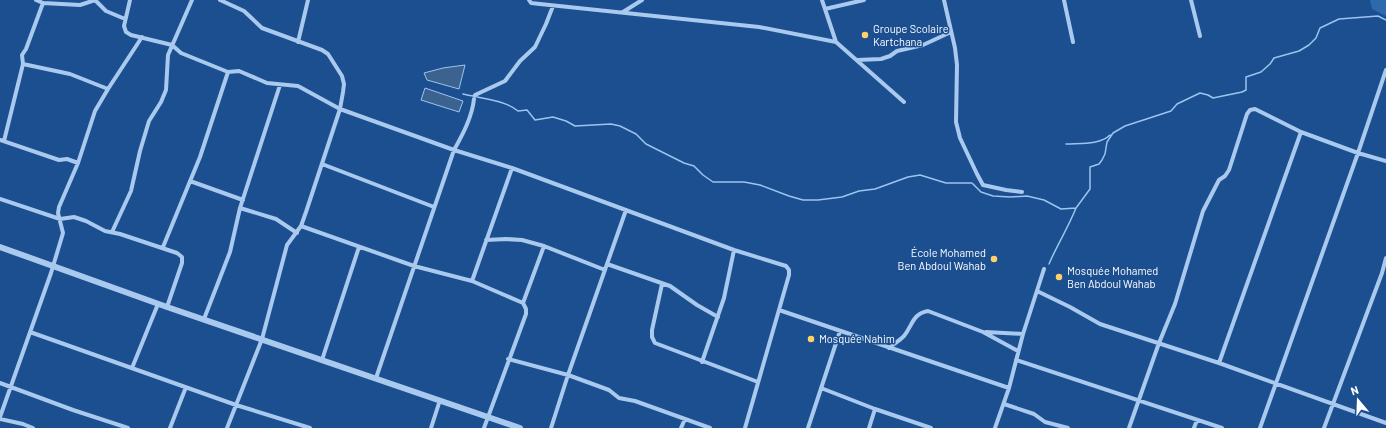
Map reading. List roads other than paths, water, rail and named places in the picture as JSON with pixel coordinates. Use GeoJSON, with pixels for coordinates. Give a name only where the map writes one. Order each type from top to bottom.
{"type":"FeatureCollection","features":[{"type":"Feature","properties":{"kind":"street"},"geometry":{"type":"LineString","coordinates":[[36,0],[43,3],[57,2],[80,5],[95,0],[106,11],[125,20]]}},
{"type":"Feature","properties":{"kind":"street"},"geometry":{"type":"LineString","coordinates":[[130,0],[124,26],[126,32],[142,38],[172,45],[181,53],[228,72],[239,71],[267,83],[298,86],[340,109],[454,150],[512,168],[734,250],[786,266],[789,270],[789,275],[745,428]]}},
{"type":"Feature","properties":{"kind":"street"},"geometry":{"type":"LineString","coordinates":[[112,232],[131,191],[149,120],[161,102],[166,90],[168,80],[167,68],[172,45],[192,0]]}},
{"type":"Feature","properties":{"kind":"street"},"geometry":{"type":"LineString","coordinates":[[220,0],[244,11],[262,28],[322,50],[328,54],[342,76],[344,84],[340,109],[301,226],[287,245],[262,339],[227,428]]}},
{"type":"Feature","properties":{"kind":"street"},"geometry":{"type":"LineString","coordinates":[[298,42],[308,0]]}},
{"type":"Feature","properties":{"kind":"street"},"geometry":{"type":"LineString","coordinates":[[529,0],[531,3],[553,6],[759,27],[836,42],[904,102]]}},
{"type":"Feature","properties":{"kind":"street"},"geometry":{"type":"LineString","coordinates":[[623,12],[642,0]]}},
{"type":"Feature","properties":{"kind":"street"},"geometry":{"type":"LineString","coordinates":[[822,0],[836,42]]}},
{"type":"Feature","properties":{"kind":"street"},"geometry":{"type":"LineString","coordinates":[[825,9],[864,0]]}},
{"type":"Feature","properties":{"kind":"street"},"geometry":{"type":"LineString","coordinates":[[944,0],[955,48],[957,65],[956,122],[960,138],[983,185],[1022,192]]}},
{"type":"Feature","properties":{"kind":"street"},"geometry":{"type":"LineString","coordinates":[[1064,0],[1074,42]]}},
{"type":"Feature","properties":{"kind":"street"},"geometry":{"type":"LineString","coordinates":[[1191,0],[1200,36]]}},
{"type":"Feature","properties":{"kind":"street"},"geometry":{"type":"LineString","coordinates":[[43,3],[26,49],[22,55],[22,64],[2,141],[59,160],[67,159],[78,163]]}},
{"type":"Feature","properties":{"kind":"street"},"geometry":{"type":"LineString","coordinates":[[376,378],[454,150],[465,129],[473,108],[474,97],[505,81],[520,60],[535,47],[553,6]]}},
{"type":"Feature","properties":{"kind":"street"},"geometry":{"type":"LineString","coordinates":[[857,60],[881,59],[890,56],[896,51],[923,45],[951,32]]}},
{"type":"Feature","properties":{"kind":"street"},"geometry":{"type":"LineString","coordinates":[[33,428],[0,418],[63,233],[58,212],[59,207],[78,163],[95,111],[142,38]]}},
{"type":"Feature","properties":{"kind":"street"},"geometry":{"type":"LineString","coordinates":[[22,64],[70,74],[108,89]]}},
{"type":"Feature","properties":{"kind":"street"},"geometry":{"type":"LineString","coordinates":[[1260,428],[1386,70]]}},
{"type":"Feature","properties":{"kind":"street"},"geometry":{"type":"LineString","coordinates":[[163,247],[190,181],[228,72]]}},
{"type":"Feature","properties":{"kind":"street"},"geometry":{"type":"LineString","coordinates":[[204,319],[230,252],[240,208],[280,85]]}},
{"type":"Feature","properties":{"kind":"street"},"geometry":{"type":"LineString","coordinates":[[1129,428],[1159,343],[1175,304],[1203,211],[1218,180],[1225,176],[1229,170],[1247,114],[1250,110],[1255,109],[1301,132],[1358,153],[1386,161]]}},
{"type":"Feature","properties":{"kind":"street"},"geometry":{"type":"LineString","coordinates":[[1219,363],[1301,132]]}},
{"type":"Feature","properties":{"kind":"street"},"geometry":{"type":"LineString","coordinates":[[322,164],[434,207]]}},
{"type":"Feature","properties":{"kind":"street"},"geometry":{"type":"LineString","coordinates":[[472,281],[512,168]]}},
{"type":"Feature","properties":{"kind":"street"},"geometry":{"type":"LineString","coordinates":[[190,181],[243,200]]}},
{"type":"Feature","properties":{"kind":"street"},"geometry":{"type":"LineString","coordinates":[[0,199],[60,219],[74,218],[86,221],[105,231],[163,247],[177,253],[182,257],[182,263],[167,307]]}},
{"type":"Feature","properties":{"kind":"street"},"geometry":{"type":"LineString","coordinates":[[240,208],[276,219],[297,233]]}},
{"type":"Feature","properties":{"kind":"street"},"geometry":{"type":"LineString","coordinates":[[551,428],[626,210]]}},
{"type":"Feature","properties":{"kind":"street"},"geometry":{"type":"LineString","coordinates":[[301,226],[414,266],[472,281],[523,303],[526,308],[526,314],[508,359],[484,428]]}},
{"type":"Feature","properties":{"kind":"street"},"geometry":{"type":"LineString","coordinates":[[486,240],[522,240],[544,246],[605,270]]}},
{"type":"Feature","properties":{"kind":"street"},"geometry":{"type":"LineString","coordinates":[[523,303],[544,246]]}},
{"type":"Feature","properties":{"kind":"street"},"geometry":{"type":"LineString","coordinates":[[0,247],[158,304],[520,428]]}},
{"type":"Feature","properties":{"kind":"street"},"geometry":{"type":"LineString","coordinates":[[322,360],[359,247]]}},
{"type":"Feature","properties":{"kind":"street"},"geometry":{"type":"LineString","coordinates":[[702,362],[724,298],[734,250]]}},
{"type":"Feature","properties":{"kind":"street"},"geometry":{"type":"LineString","coordinates":[[1324,428],[1332,404],[1384,273],[1386,258]]}},
{"type":"Feature","properties":{"kind":"street"},"geometry":{"type":"LineString","coordinates":[[607,264],[670,286],[697,305],[718,317]]}},
{"type":"Feature","properties":{"kind":"street"},"geometry":{"type":"LineString","coordinates":[[995,428],[1009,388],[1018,350],[1044,269]]}},
{"type":"Feature","properties":{"kind":"street"},"geometry":{"type":"LineString","coordinates":[[662,284],[652,330],[654,343],[758,382]]}},
{"type":"Feature","properties":{"kind":"street"},"geometry":{"type":"LineString","coordinates":[[1037,290],[1100,324],[1219,363],[1386,423]]}},
{"type":"Feature","properties":{"kind":"street"},"geometry":{"type":"LineString","coordinates":[[132,368],[158,304]]}},
{"type":"Feature","properties":{"kind":"street"},"geometry":{"type":"LineString","coordinates":[[779,310],[1009,388]]}},
{"type":"Feature","properties":{"kind":"street"},"geometry":{"type":"LineString","coordinates":[[889,348],[904,336],[914,318],[920,312],[928,311],[983,332],[1018,350]]}},
{"type":"Feature","properties":{"kind":"street"},"geometry":{"type":"LineString","coordinates":[[808,428],[840,331]]}},
{"type":"Feature","properties":{"kind":"street"},"geometry":{"type":"LineString","coordinates":[[30,332],[236,405],[310,428]]}},
{"type":"Feature","properties":{"kind":"street"},"geometry":{"type":"LineString","coordinates":[[983,332],[1023,334]]}},
{"type":"Feature","properties":{"kind":"street"},"geometry":{"type":"LineString","coordinates":[[508,359],[568,375],[608,390],[619,398],[635,401],[710,428]]}},
{"type":"Feature","properties":{"kind":"street"},"geometry":{"type":"LineString","coordinates":[[1016,360],[1222,428]]}},
{"type":"Feature","properties":{"kind":"street"},"geometry":{"type":"LineString","coordinates":[[0,383],[73,410],[128,428]]}},
{"type":"Feature","properties":{"kind":"street"},"geometry":{"type":"LineString","coordinates":[[170,428],[186,387]]}},
{"type":"Feature","properties":{"kind":"street"},"geometry":{"type":"LineString","coordinates":[[821,388],[875,409],[931,428]]}},
{"type":"Feature","properties":{"kind":"street"},"geometry":{"type":"LineString","coordinates":[[430,428],[440,400]]}},
{"type":"Feature","properties":{"kind":"street"},"geometry":{"type":"LineString","coordinates":[[1004,404],[1034,414],[1045,422],[1068,428]]}},
{"type":"Feature","properties":{"kind":"street"},"geometry":{"type":"LineString","coordinates":[[869,428],[875,409]]}},
{"type":"Feature","properties":{"kind":"street"},"geometry":{"type":"LineString","coordinates":[[681,428],[685,419]]}},
{"type":"Feature","properties":{"kind":"street"},"geometry":{"type":"LineString","coordinates":[[1194,428],[1197,420]]}},
{"type":"Feature","properties":{"kind":"waterway"},"geometry":{"type":"LineString","coordinates":[[1113,133],[1125,126],[1171,111],[1177,104],[1200,93],[1213,98],[1246,90],[1246,77],[1261,72],[1274,58],[1299,51],[1309,45],[1316,38],[1320,28],[1339,19],[1378,16],[1386,20]]}},
{"type":"Feature","properties":{"kind":"waterway"},"geometry":{"type":"LineString","coordinates":[[463,94],[506,104],[518,111],[527,110],[535,120],[553,117],[566,121],[575,126],[611,124],[620,126],[636,134],[646,144],[684,163],[694,166],[713,182],[744,182],[760,185],[803,200],[842,197],[859,191],[875,189],[908,177],[920,175],[946,183],[972,183],[981,192],[993,196],[1027,196],[1044,200],[1061,209],[1076,208],[1090,189],[1090,167],[1099,164],[1102,160],[1105,154],[1107,142],[1113,133]]}},
{"type":"Feature","properties":{"kind":"waterway"},"geometry":{"type":"LineString","coordinates":[[1066,144],[1095,142],[1110,135]]}},
{"type":"Feature","properties":{"kind":"waterway"},"geometry":{"type":"LineString","coordinates":[[1049,264],[1076,208]]}},
{"type":"Feature","properties":{"kind":"place","name":"Groupe Scolaire Kartchana"},"geometry":{"type":"Point","coordinates":[865,35]}},
{"type":"Feature","properties":{"kind":"place","name":"École Mohamed Ben Abdoul Wahab"},"geometry":{"type":"Point","coordinates":[994,259]}},
{"type":"Feature","properties":{"kind":"place","name":"Mosquée Mohamed Ben Abdoul Wahab"},"geometry":{"type":"Point","coordinates":[1059,277]}},
{"type":"Feature","properties":{"kind":"place","name":"Mosquée Nahim"},"geometry":{"type":"Point","coordinates":[811,339]}}]}
